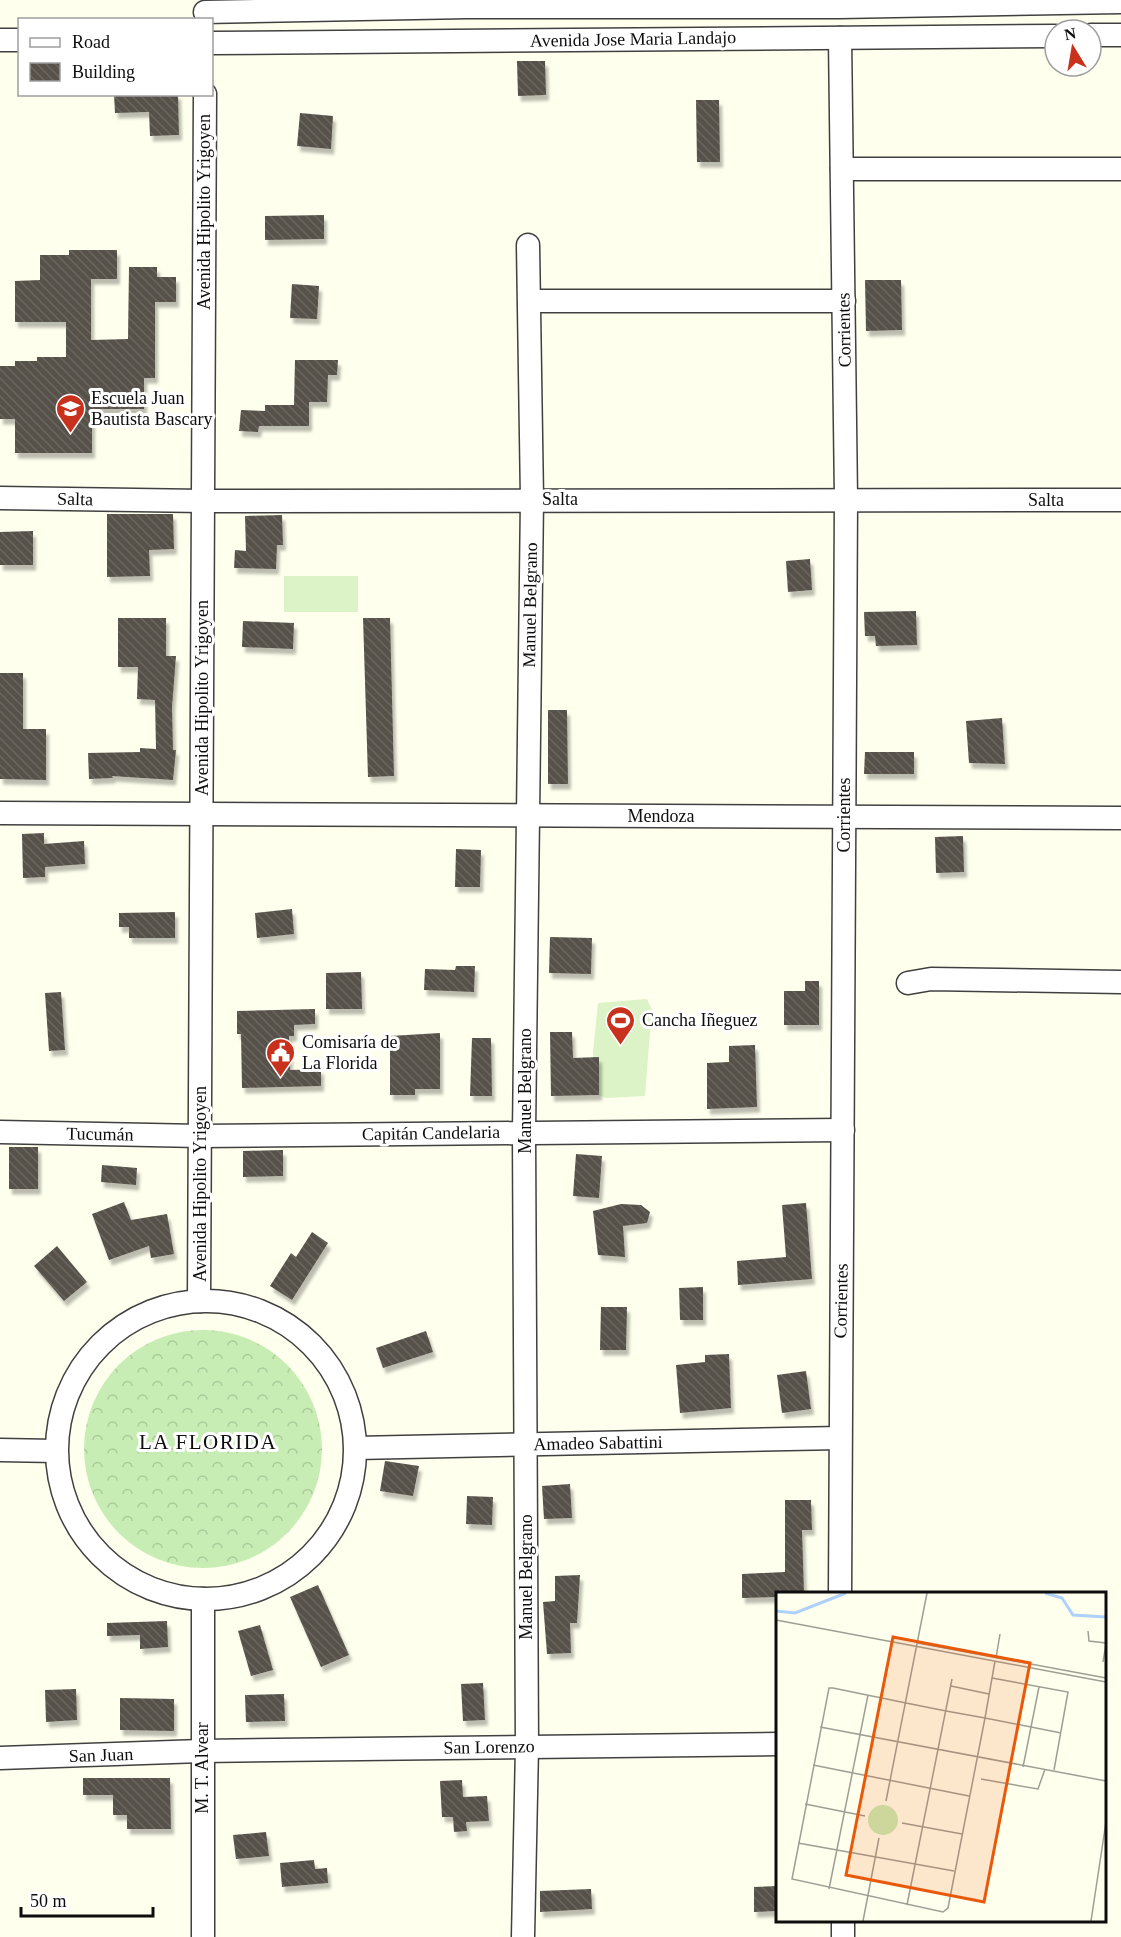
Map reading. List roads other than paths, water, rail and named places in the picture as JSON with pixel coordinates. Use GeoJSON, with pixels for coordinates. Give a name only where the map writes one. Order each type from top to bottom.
{"type":"FeatureCollection","features":[{"type":"Feature","properties":{"kind":"street","name":"Avenida Jose Maria Landajo"},"geometry":{"type":"LineString","coordinates":[[205,11],[1121,2]]}},
{"type":"Feature","properties":{"kind":"street"},"geometry":{"type":"LineString","coordinates":[[1103,35],[1121,35]]}},
{"type":"Feature","properties":{"kind":"street","name":"Avenida Jose Maria Landajo"},"geometry":{"type":"LineString","coordinates":[[213,43],[1043,36]]}},
{"type":"Feature","properties":{"kind":"street","name":"Corrientes"},"geometry":{"type":"LineString","coordinates":[[840,38],[846,499],[840,1592]]}},
{"type":"Feature","properties":{"kind":"street"},"geometry":{"type":"LineString","coordinates":[[0,40],[18,40]]}},
{"type":"Feature","properties":{"kind":"street","name":"Avenida Hipolito Yrigoyen"},"geometry":{"type":"LineString","coordinates":[[199,1301],[205,96]]}},
{"type":"Feature","properties":{"kind":"street"},"geometry":{"type":"LineString","coordinates":[[842,170],[1121,169]]}},
{"type":"Feature","properties":{"kind":"street","name":"Manuel Belgrano"},"geometry":{"type":"LineString","coordinates":[[523,1937],[527,1747],[525,1132],[532,499],[528,245]]}},
{"type":"Feature","properties":{"kind":"street"},"geometry":{"type":"LineString","coordinates":[[530,301],[844,302]]}},
{"type":"Feature","properties":{"kind":"street","name":"Salta"},"geometry":{"type":"LineString","coordinates":[[0,498],[203,501],[1121,500]]}},
{"type":"Feature","properties":{"kind":"street","name":"Mendoza"},"geometry":{"type":"LineString","coordinates":[[0,813],[1121,818]]}},
{"type":"Feature","properties":{"kind":"street"},"geometry":{"type":"LineString","coordinates":[[908,984],[931,979],[1121,982]]}},
{"type":"Feature","properties":{"kind":"street","name":"Capitán Candelaria"},"geometry":{"type":"LineString","coordinates":[[200,1136],[843,1130]]}},
{"type":"Feature","properties":{"kind":"street","name":"Tucumán"},"geometry":{"type":"LineString","coordinates":[[0,1132],[200,1136]]}},
{"type":"Feature","properties":{"kind":"street"},"geometry":{"type":"LineString","coordinates":[[199,1301],[239,1304],[276,1318],[309,1341],[334,1372],[350,1408],[356,1448],[351,1487],[336,1524],[312,1555],[280,1580],[243,1594],[203,1599],[165,1594],[130,1579],[99,1556],[76,1525],[64,1498],[56,1451],[63,1405],[74,1378],[97,1347],[126,1323],[161,1307],[199,1301]]}},
{"type":"Feature","properties":{"kind":"street","name":"Amadeo Sabattini"},"geometry":{"type":"LineString","coordinates":[[356,1448],[840,1438]]}},
{"type":"Feature","properties":{"kind":"street"},"geometry":{"type":"LineString","coordinates":[[0,1450],[56,1451]]}},
{"type":"Feature","properties":{"kind":"street","name":"M. T. Alvear"},"geometry":{"type":"LineString","coordinates":[[203,1599],[201,1751],[203,1937]]}},
{"type":"Feature","properties":{"kind":"street","name":"San Lorenzo"},"geometry":{"type":"LineString","coordinates":[[201,1751],[776,1744]]}},
{"type":"Feature","properties":{"kind":"street","name":"San Juan"},"geometry":{"type":"LineString","coordinates":[[0,1758],[201,1751]]}},
{"type":"Feature","properties":{"kind":"place","name":"Escuela Juan Bautista Bascary"},"geometry":{"type":"Point","coordinates":[70,434]}},
{"type":"Feature","properties":{"kind":"place","name":"Cancha Iñeguez"},"geometry":{"type":"Point","coordinates":[621,1046]}},
{"type":"Feature","properties":{"kind":"place","name":"Comisaría de La Florida"},"geometry":{"type":"Point","coordinates":[281,1078]}},
{"type":"Feature","properties":{"kind":"district","name":"LA FLORIDA"},"geometry":{"type":"Point","coordinates":[208,1442]}}]}
